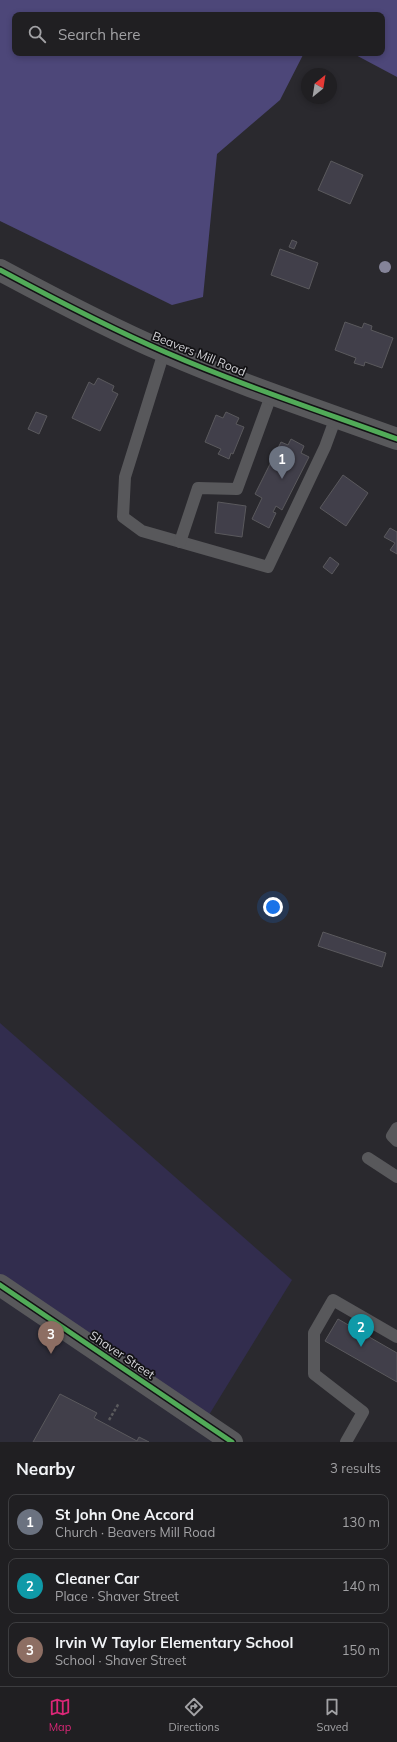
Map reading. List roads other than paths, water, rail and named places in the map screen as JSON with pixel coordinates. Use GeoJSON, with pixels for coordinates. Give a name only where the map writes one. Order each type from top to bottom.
{"type":"FeatureCollection","features":[{"type":"Feature","properties":{"kind":"street","name":"Beavers Mill Road"},"geometry":{"type":"LineString","coordinates":[[0,270],[89,317],[164,352],[397,439]]}},
{"type":"Feature","properties":{"kind":"street","name":"Shaver Street"},"geometry":{"type":"LineString","coordinates":[[0,1285],[232,1442]]}},
{"type":"Feature","properties":{"kind":"lane"},"geometry":{"type":"LineString","coordinates":[[164,352],[125,477],[123,517],[142,531],[268,567],[325,447],[336,417]]}},
{"type":"Feature","properties":{"kind":"lane"},"geometry":{"type":"LineString","coordinates":[[180,542],[198,488],[237,489],[272,393]]}},
{"type":"Feature","properties":{"kind":"lane"},"geometry":{"type":"LineString","coordinates":[[397,1128],[392,1136],[397,1140]]}},
{"type":"Feature","properties":{"kind":"lane"},"geometry":{"type":"LineString","coordinates":[[368,1158],[397,1177]]}},
{"type":"Feature","properties":{"kind":"lane"},"geometry":{"type":"LineString","coordinates":[[346,1442],[363,1412],[314,1374],[314,1333],[333,1300],[397,1337]]}},
{"type":"Feature","properties":{"kind":"place","name":"St John One Accord"},"geometry":{"type":"Point","coordinates":[282,479]}},
{"type":"Feature","properties":{"kind":"place","name":"Cleaner Car"},"geometry":{"type":"Point","coordinates":[361,1347]}},
{"type":"Feature","properties":{"kind":"place","name":"Irvin W Taylor Elementary School"},"geometry":{"type":"Point","coordinates":[51,1354]}}]}
